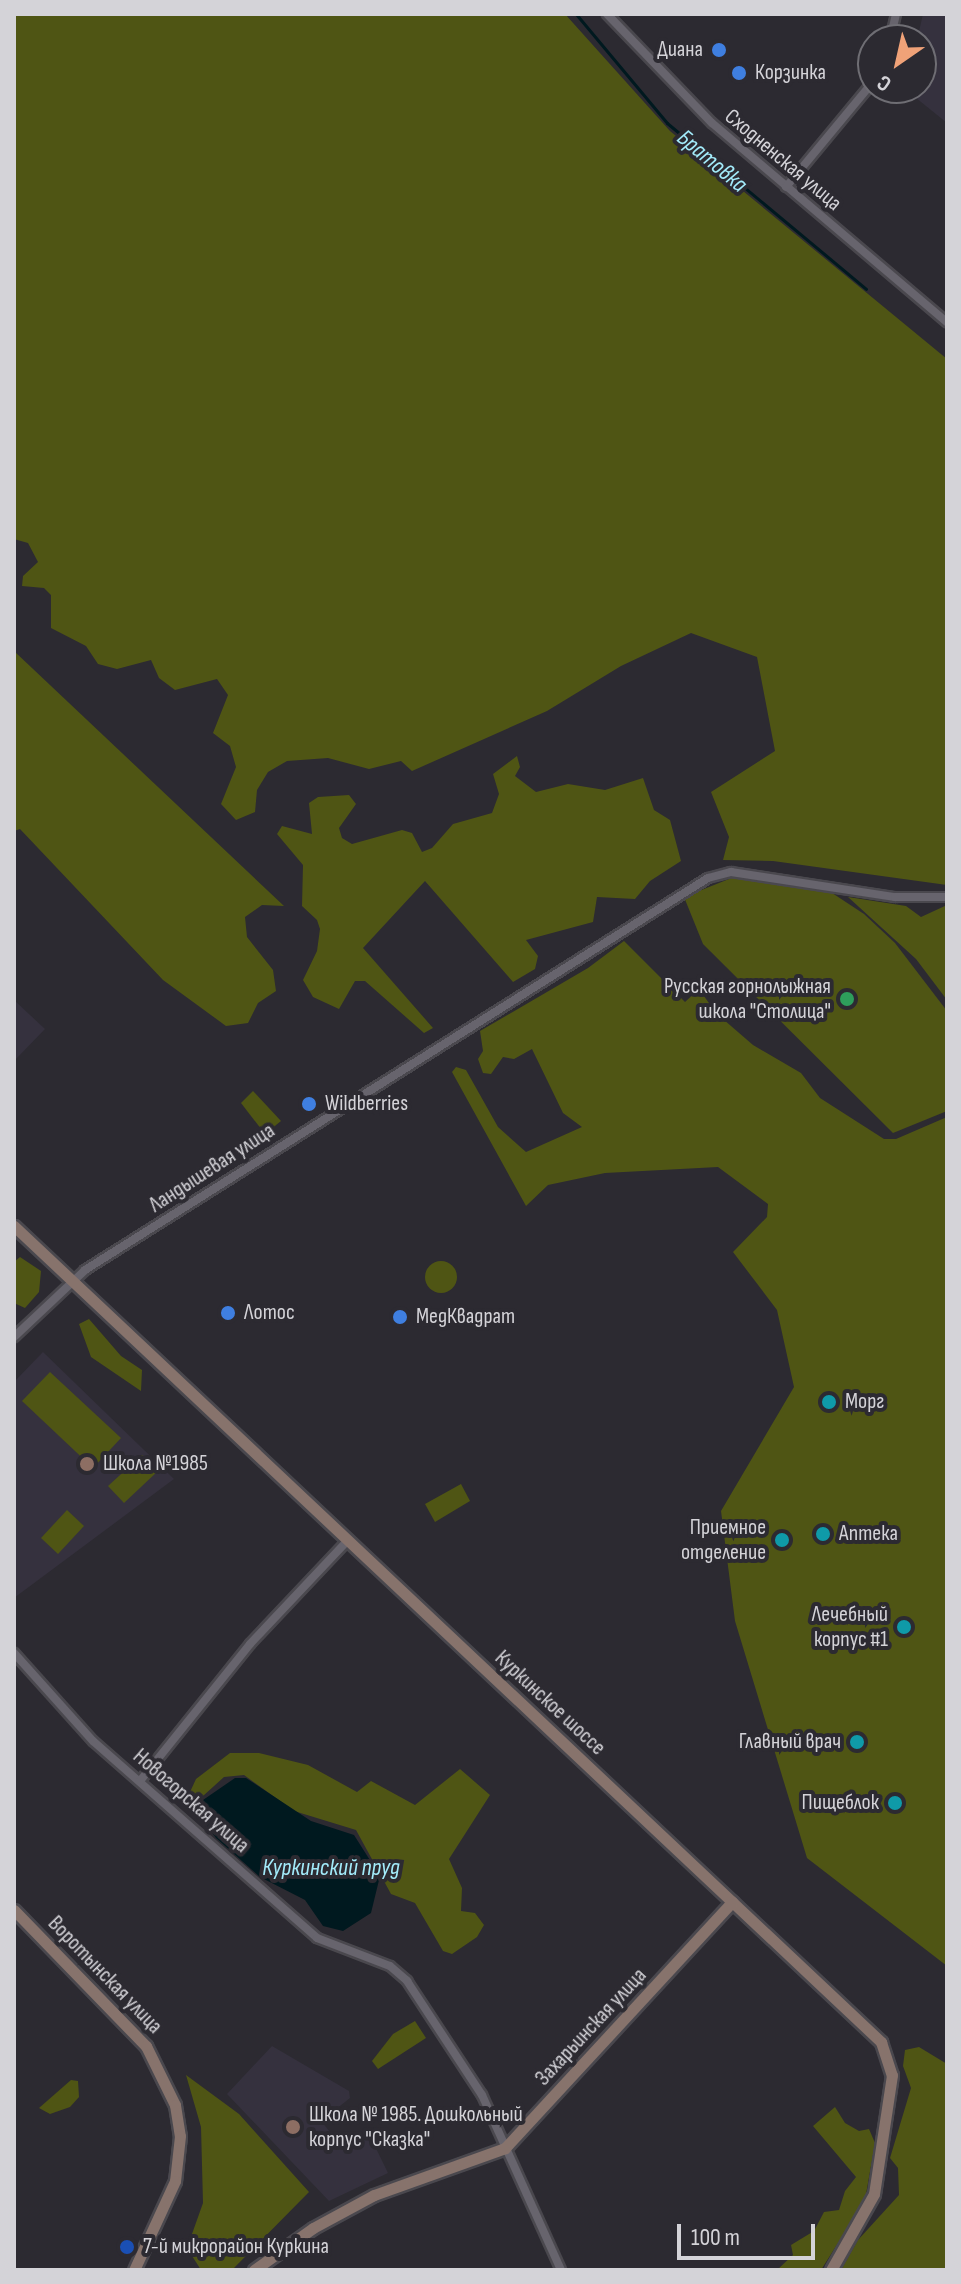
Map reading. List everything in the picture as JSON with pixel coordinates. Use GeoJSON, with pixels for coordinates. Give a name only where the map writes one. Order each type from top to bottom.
{"type":"FeatureCollection","features":[{"type":"Feature","properties":{"kind":"main road","name":"Куркинское шоссе"},"geometry":{"type":"LineString","coordinates":[[14,1226],[881,2042],[889,2062],[890,2094],[874,2194],[831,2270]]}},
{"type":"Feature","properties":{"kind":"main road","name":"Захарьинская улица"},"geometry":{"type":"LineString","coordinates":[[254,2270],[313,2228],[374,2195],[505,2148],[732,1902]]}},
{"type":"Feature","properties":{"kind":"main road","name":"Воротынская улица"},"geometry":{"type":"LineString","coordinates":[[14,1910],[132,2030],[163,2072],[177,2112],[179,2159],[165,2208],[134,2270]]}},
{"type":"Feature","properties":{"kind":"street","name":"Сходненская улица"},"geometry":{"type":"LineString","coordinates":[[607,14],[698,110],[947,322]]}},
{"type":"Feature","properties":{"kind":"street"},"geometry":{"type":"LineString","coordinates":[[786,187],[857,101]]}},
{"type":"Feature","properties":{"kind":"street","name":"Ландышевая улица"},"geometry":{"type":"LineString","coordinates":[[14,1337],[72,1279],[440,1043],[719,873],[895,897],[947,897]]}},
{"type":"Feature","properties":{"kind":"street"},"geometry":{"type":"LineString","coordinates":[[140,1781],[250,1644],[347,1541]]}},
{"type":"Feature","properties":{"kind":"street","name":"Новогорская улица"},"geometry":{"type":"LineString","coordinates":[[14,1653],[93,1741],[317,1938],[400,1973],[466,2068],[561,2270]]}},
{"type":"Feature","properties":{"kind":"shaded area"},"geometry":{"type":"Polygon","coordinates":[[[923,14],[947,14],[947,123],[924,104],[937,104],[937,24],[921,24],[923,14]]]}},
{"type":"Feature","properties":{"kind":"shaded area"},"geometry":{"type":"Polygon","coordinates":[[[14,1000],[45,1029],[14,1061],[14,1000]]]}},
{"type":"Feature","properties":{"kind":"shaded area","name":"Школа №1985"},"geometry":{"type":"Polygon","coordinates":[[[43,1352],[174,1479],[14,1598],[14,1382],[43,1352]]]}},
{"type":"Feature","properties":{"kind":"shaded area","name":"Школа № 1985. Дошкольный корпус \"Сказка\""},"geometry":{"type":"Polygon","coordinates":[[[272,2046],[349,2091],[350,2098],[321,2121],[344,2149],[364,2134],[370,2136],[388,2173],[329,2201],[227,2094],[272,2046]]]}},
{"type":"Feature","properties":{"kind":"green space"},"geometry":{"type":"Polygon","coordinates":[[[14,14],[565,14],[670,131],[947,359],[947,885],[773,861],[723,860],[729,837],[711,792],[775,751],[757,657],[691,633],[621,666],[547,711],[412,771],[401,761],[369,769],[328,758],[287,761],[268,772],[257,790],[255,812],[236,820],[221,804],[236,767],[230,746],[213,733],[228,695],[217,679],[175,690],[159,678],[151,660],[117,669],[98,664],[86,646],[51,628],[51,595],[44,588],[22,586],[23,576],[38,562],[28,543],[14,539],[14,14]]]}},
{"type":"Feature","properties":{"kind":"green space"},"geometry":{"type":"Polygon","coordinates":[[[14,651],[284,906],[262,905],[245,917],[247,937],[273,970],[276,991],[258,1003],[248,1023],[226,1026],[163,980],[20,829],[14,831],[14,651]]]}},
{"type":"Feature","properties":{"kind":"green space"},"geometry":{"type":"Polygon","coordinates":[[[517,756],[520,767],[515,776],[536,792],[568,784],[605,790],[643,778],[654,810],[670,820],[681,861],[650,881],[635,899],[597,897],[593,922],[526,940],[538,956],[535,969],[513,982],[425,881],[363,948],[433,1028],[424,1033],[365,981],[355,981],[339,1009],[313,997],[303,980],[317,951],[320,929],[317,920],[302,906],[303,865],[277,834],[282,826],[312,834],[309,803],[318,797],[349,795],[356,804],[339,828],[342,838],[352,844],[402,830],[412,833],[422,852],[432,848],[453,824],[492,813],[499,794],[493,774],[517,756]]]}},
{"type":"Feature","properties":{"kind":"green space","name":"Русская горнолыжная школа \"Столица\""},"geometry":{"type":"Polygon","coordinates":[[[734,877],[823,887],[864,914],[895,943],[947,1011],[947,1111],[893,1133],[703,944],[684,897],[734,877]]]}},
{"type":"Feature","properties":{"kind":"green space"},"geometry":{"type":"Polygon","coordinates":[[[848,897],[906,906],[921,917],[947,905],[947,1000],[916,959],[848,897]]]}},
{"type":"Feature","properties":{"kind":"green space"},"geometry":{"type":"Polygon","coordinates":[[[624,941],[685,1002],[699,989],[716,1013],[753,1045],[801,1073],[820,1098],[884,1139],[896,1139],[947,1117],[947,1966],[807,1858],[735,1621],[721,1511],[794,1387],[777,1310],[733,1252],[767,1217],[768,1204],[718,1167],[605,1173],[548,1185],[526,1206],[452,1072],[456,1067],[466,1070],[498,1127],[526,1152],[582,1127],[563,1113],[532,1049],[514,1059],[503,1057],[491,1074],[483,1073],[478,1059],[483,1051],[480,1031],[588,968],[624,941]]]}},
{"type":"Feature","properties":{"kind":"green space"},"geometry":{"type":"Polygon","coordinates":[[[253,1091],[281,1121],[265,1134],[241,1103],[253,1091]]]}},
{"type":"Feature","properties":{"kind":"green space"},"geometry":{"type":"Polygon","coordinates":[[[20,1257],[41,1271],[39,1292],[25,1308],[14,1303],[14,1262],[20,1257]]]}},
{"type":"Feature","properties":{"kind":"green space"},"geometry":{"type":"Polygon","coordinates":[[[441,1261],[453,1265],[457,1277],[453,1289],[441,1293],[429,1289],[425,1277],[429,1265],[441,1261]]]}},
{"type":"Feature","properties":{"kind":"green space"},"geometry":{"type":"Polygon","coordinates":[[[89,1319],[121,1356],[142,1370],[141,1391],[91,1357],[79,1324],[89,1319]]]}},
{"type":"Feature","properties":{"kind":"green space"},"geometry":{"type":"Polygon","coordinates":[[[50,1372],[121,1438],[93,1468],[22,1401],[50,1372]]]}},
{"type":"Feature","properties":{"kind":"green space"},"geometry":{"type":"Polygon","coordinates":[[[142,1455],[158,1471],[124,1503],[108,1486],[142,1455]]]}},
{"type":"Feature","properties":{"kind":"green space"},"geometry":{"type":"Polygon","coordinates":[[[461,1484],[470,1501],[435,1522],[425,1504],[461,1484]]]}},
{"type":"Feature","properties":{"kind":"green space"},"geometry":{"type":"Polygon","coordinates":[[[67,1510],[84,1526],[58,1554],[41,1538],[67,1510]]]}},
{"type":"Feature","properties":{"kind":"green space"},"geometry":{"type":"Polygon","coordinates":[[[230,1753],[259,1753],[308,1765],[357,1792],[371,1781],[415,1805],[460,1769],[490,1795],[449,1859],[462,1888],[461,1911],[475,1913],[484,1925],[477,1937],[452,1954],[443,1951],[415,1903],[391,1894],[356,1830],[294,1811],[244,1775],[224,1777],[203,1796],[197,1815],[184,1805],[196,1779],[230,1753]]]}},
{"type":"Feature","properties":{"kind":"green space"},"geometry":{"type":"Polygon","coordinates":[[[415,2021],[426,2038],[378,2069],[372,2061],[393,2034],[415,2021]]]}},
{"type":"Feature","properties":{"kind":"green space"},"geometry":{"type":"Polygon","coordinates":[[[919,2047],[947,2064],[947,2270],[841,2270],[858,2240],[899,2195],[898,2168],[890,2158],[911,2088],[903,2066],[905,2050],[919,2047]]]}},
{"type":"Feature","properties":{"kind":"green space"},"geometry":{"type":"Polygon","coordinates":[[[186,2075],[239,2114],[309,2192],[233,2269],[201,2270],[187,2248],[203,2203],[201,2127],[186,2075]]]}},
{"type":"Feature","properties":{"kind":"green space"},"geometry":{"type":"Polygon","coordinates":[[[71,2080],[78,2081],[79,2097],[70,2107],[50,2114],[39,2108],[71,2080]]]}},
{"type":"Feature","properties":{"kind":"green space"},"geometry":{"type":"Polygon","coordinates":[[[835,2107],[845,2123],[859,2131],[869,2129],[875,2143],[865,2200],[821,2270],[777,2270],[793,2255],[791,2245],[814,2231],[824,2212],[839,2210],[845,2191],[856,2177],[813,2126],[835,2107]]]}},
{"type":"Feature","properties":{"kind":"water","name":"Куркинский пруд"},"geometry":{"type":"Polygon","coordinates":[[[235,1778],[246,1778],[311,1821],[354,1835],[380,1876],[371,1913],[343,1931],[323,1926],[305,1900],[260,1877],[216,1838],[203,1821],[203,1800],[235,1778]]]}},
{"type":"Feature","properties":{"kind":"waterway","name":"Братовка"},"geometry":{"type":"LineString","coordinates":[[576,14],[667,123],[866,289]]}},
{"type":"Feature","properties":{"kind":"place","name":"Диана"},"geometry":{"type":"Point","coordinates":[719,50]}},
{"type":"Feature","properties":{"kind":"place","name":"Корзинка"},"geometry":{"type":"Point","coordinates":[739,73]}},
{"type":"Feature","properties":{"kind":"place","name":"Русская горнолыжная школа \"Столица\""},"geometry":{"type":"Point","coordinates":[847,999]}},
{"type":"Feature","properties":{"kind":"place","name":"Wildberries"},"geometry":{"type":"Point","coordinates":[309,1104]}},
{"type":"Feature","properties":{"kind":"place","name":"Лотос"},"geometry":{"type":"Point","coordinates":[228,1313]}},
{"type":"Feature","properties":{"kind":"place","name":"МедКвадрат"},"geometry":{"type":"Point","coordinates":[400,1317]}},
{"type":"Feature","properties":{"kind":"place","name":"Морг"},"geometry":{"type":"Point","coordinates":[829,1402]}},
{"type":"Feature","properties":{"kind":"place","name":"Школа №1985"},"geometry":{"type":"Point","coordinates":[87,1464]}},
{"type":"Feature","properties":{"kind":"place","name":"Аптека"},"geometry":{"type":"Point","coordinates":[823,1534]}},
{"type":"Feature","properties":{"kind":"place","name":"Приемное отделение"},"geometry":{"type":"Point","coordinates":[782,1540]}},
{"type":"Feature","properties":{"kind":"place","name":"Лечебный корпус #1"},"geometry":{"type":"Point","coordinates":[904,1627]}},
{"type":"Feature","properties":{"kind":"place","name":"Главный врач"},"geometry":{"type":"Point","coordinates":[857,1742]}},
{"type":"Feature","properties":{"kind":"place","name":"Пищеблок"},"geometry":{"type":"Point","coordinates":[895,1803]}},
{"type":"Feature","properties":{"kind":"place","name":"Школа № 1985. Дошкольный корпус \"Сказка\""},"geometry":{"type":"Point","coordinates":[293,2127]}},
{"type":"Feature","properties":{"kind":"place","name":"7-й микрорайон Куркина"},"geometry":{"type":"Point","coordinates":[127,2247]}}]}
